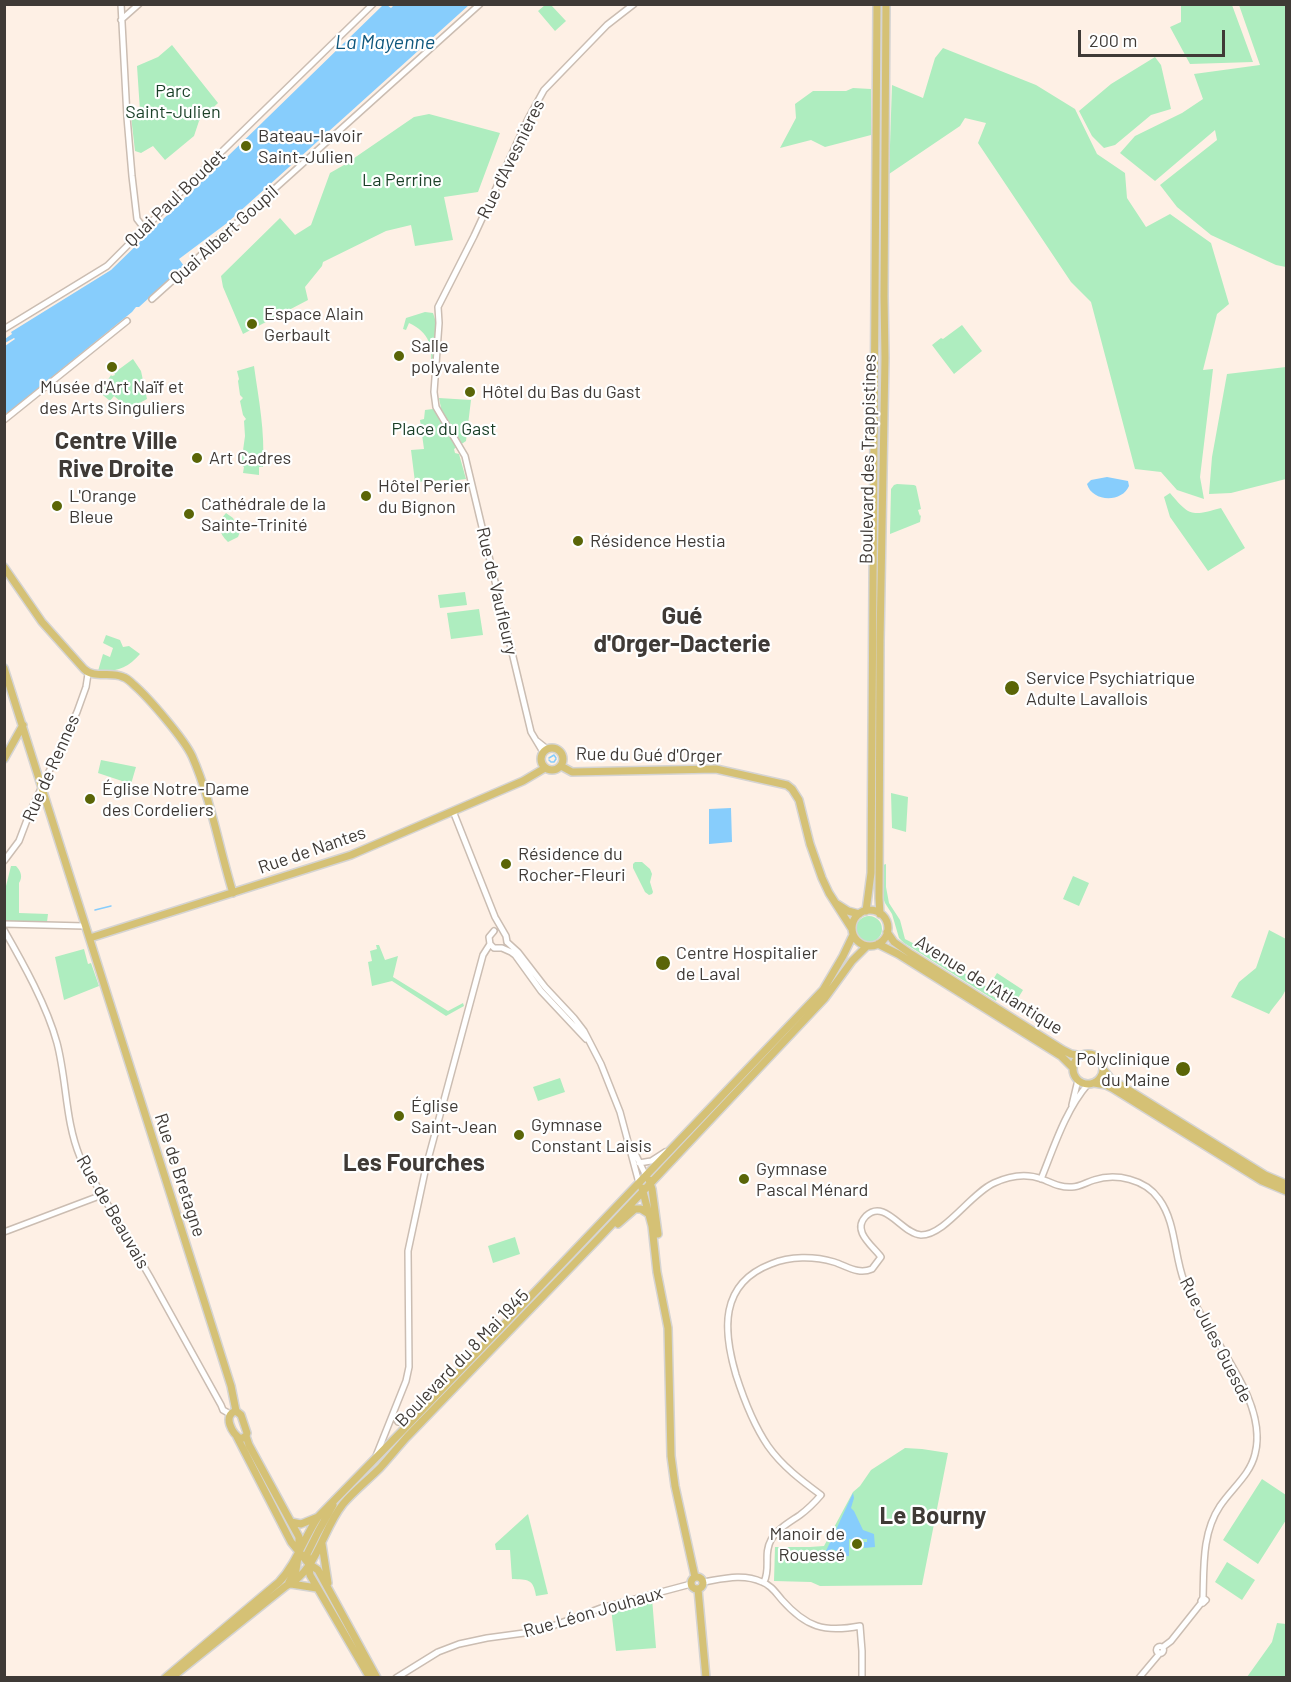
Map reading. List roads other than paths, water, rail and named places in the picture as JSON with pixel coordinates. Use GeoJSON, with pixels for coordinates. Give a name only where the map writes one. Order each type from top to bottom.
{"type":"FeatureCollection","features":[{"type":"Feature","properties":{"kind":"main road","name":"Boulevard des Trappistines"},"geometry":{"type":"LineString","coordinates":[[863,912],[871,873],[877,4]]}},
{"type":"Feature","properties":{"kind":"main road","name":"Boulevard des Trappistines"},"geometry":{"type":"LineString","coordinates":[[880,914],[886,4]]}},
{"type":"Feature","properties":{"kind":"main road"},"geometry":{"type":"LineString","coordinates":[[4,567],[42,622],[88,674],[122,676],[130,681],[186,747],[202,784],[233,893]]}},
{"type":"Feature","properties":{"kind":"main road","name":"Rue de Bretagne"},"geometry":{"type":"LineString","coordinates":[[4,668],[236,1404],[229,1420],[291,1542],[309,1564],[316,1568],[374,1676]]}},
{"type":"Feature","properties":{"kind":"main road"},"geometry":{"type":"LineString","coordinates":[[4,759],[22,725]]}},
{"type":"Feature","properties":{"kind":"main road"},"geometry":{"type":"LineString","coordinates":[[556,748],[562,753],[561,766],[552,770],[545,768],[541,761],[545,751],[556,748]]}},
{"type":"Feature","properties":{"kind":"main road","name":"Rue du Gué d'Orger"},"geometry":{"type":"LineString","coordinates":[[561,766],[572,772],[716,769],[787,785],[799,800],[817,866],[829,893],[853,932]]}},
{"type":"Feature","properties":{"kind":"main road","name":"Rue de Nantes"},"geometry":{"type":"LineString","coordinates":[[93,937],[351,855],[524,781],[545,768]]}},
{"type":"Feature","properties":{"kind":"main road"},"geometry":{"type":"LineString","coordinates":[[836,903],[848,911],[876,912],[886,922],[887,932],[878,944],[867,946],[859,942],[853,932]]}},
{"type":"Feature","properties":{"kind":"main road"},"geometry":{"type":"LineString","coordinates":[[663,1299],[662,1272],[650,1180],[678,1148],[678,1143],[823,990],[843,956],[853,932],[855,918],[863,912]]}},
{"type":"Feature","properties":{"kind":"main road"},"geometry":{"type":"LineString","coordinates":[[85,926],[93,937]]}},
{"type":"Feature","properties":{"kind":"main road","name":"Avenue de l'Atlantique"},"geometry":{"type":"LineString","coordinates":[[887,932],[894,942],[911,954],[1063,1050],[1082,1056]]}},
{"type":"Feature","properties":{"kind":"main road","name":"Rue de Bretagne"},"geometry":{"type":"LineString","coordinates":[[92,949],[93,937]]}},
{"type":"Feature","properties":{"kind":"main road","name":"Avenue de l'Atlantique"},"geometry":{"type":"LineString","coordinates":[[878,944],[898,954],[1061,1056],[1073,1068]]}},
{"type":"Feature","properties":{"kind":"main road","name":"Boulevard du 8 Mai 1945"},"geometry":{"type":"LineString","coordinates":[[299,1551],[318,1517],[650,1180],[825,998],[852,961],[867,946]]}},
{"type":"Feature","properties":{"kind":"main road"},"geometry":{"type":"LineString","coordinates":[[1284,1192],[1262,1181],[1112,1088],[1078,1080],[1073,1068],[1075,1063],[1082,1056],[1090,1054],[1095,1056],[1111,1079],[1265,1175],[1287,1184]]}},
{"type":"Feature","properties":{"kind":"main road"},"geometry":{"type":"LineString","coordinates":[[1091,1084],[1100,1078],[1103,1070]]}},
{"type":"Feature","properties":{"kind":"main road"},"geometry":{"type":"LineString","coordinates":[[641,1187],[654,1203]]}},
{"type":"Feature","properties":{"kind":"main road"},"geometry":{"type":"LineString","coordinates":[[641,1187],[649,1214],[669,1345],[671,1456],[675,1486],[695,1577]]}},
{"type":"Feature","properties":{"kind":"main road"},"geometry":{"type":"LineString","coordinates":[[599,1238],[605,1226],[641,1187]]}},
{"type":"Feature","properties":{"kind":"main road"},"geometry":{"type":"LineString","coordinates":[[599,1238],[632,1210],[641,1209],[649,1214]]}},
{"type":"Feature","properties":{"kind":"main road","name":"Boulevard du 8 Mai 1945"},"geometry":{"type":"LineString","coordinates":[[171,1677],[302,1575],[343,1505],[599,1238]]}},
{"type":"Feature","properties":{"kind":"main road","name":"Rue de Bretagne"},"geometry":{"type":"LineString","coordinates":[[233,1413],[241,1415],[249,1445],[299,1537],[299,1551]]}},
{"type":"Feature","properties":{"kind":"main road"},"geometry":{"type":"LineString","coordinates":[[237,1437],[241,1439],[246,1436]]}},
{"type":"Feature","properties":{"kind":"main road"},"geometry":{"type":"LineString","coordinates":[[309,1564],[310,1548],[337,1498]]}},
{"type":"Feature","properties":{"kind":"main road"},"geometry":{"type":"LineString","coordinates":[[291,1522],[301,1524],[318,1517]]}},
{"type":"Feature","properties":{"kind":"main road"},"geometry":{"type":"LineString","coordinates":[[291,1542],[291,1568]]}},
{"type":"Feature","properties":{"kind":"main road"},"geometry":{"type":"LineString","coordinates":[[165,1677],[279,1582],[291,1568],[299,1551],[322,1544],[325,1571],[331,1593]]}},
{"type":"Feature","properties":{"kind":"main road"},"geometry":{"type":"LineString","coordinates":[[299,1551],[296,1570],[288,1585],[317,1588]]}},
{"type":"Feature","properties":{"kind":"main road","name":"Rue de Bretagne"},"geometry":{"type":"LineString","coordinates":[[309,1564],[310,1575],[317,1588],[374,1676]]}},
{"type":"Feature","properties":{"kind":"main road"},"geometry":{"type":"LineString","coordinates":[[694,1587],[701,1587],[703,1582],[699,1577],[695,1577]]}},
{"type":"Feature","properties":{"kind":"main road"},"geometry":{"type":"LineString","coordinates":[[695,1577],[691,1581],[694,1587],[705,1677]]}},
{"type":"Feature","properties":{"kind":"street"},"geometry":{"type":"LineString","coordinates":[[121,4],[132,171],[137,219],[144,228]]}},
{"type":"Feature","properties":{"kind":"street"},"geometry":{"type":"LineString","coordinates":[[122,20],[139,4]]}},
{"type":"Feature","properties":{"kind":"street","name":"Quai Paul Boudet"},"geometry":{"type":"LineString","coordinates":[[4,329],[107,266],[373,4]]}},
{"type":"Feature","properties":{"kind":"street","name":"Quai Albert Goupil"},"geometry":{"type":"LineString","coordinates":[[152,299],[480,4]]}},
{"type":"Feature","properties":{"kind":"street","name":"Rue d'Avesnières"},"geometry":{"type":"LineString","coordinates":[[438,307],[474,236],[528,118],[544,90],[607,25],[634,4]]}},
{"type":"Feature","properties":{"kind":"street","name":"Rue de Vaufleury"},"geometry":{"type":"LineString","coordinates":[[438,307],[435,400],[439,413],[465,456],[531,732],[545,751]]}},
{"type":"Feature","properties":{"kind":"street"},"geometry":{"type":"LineString","coordinates":[[4,420],[127,321]]}},
{"type":"Feature","properties":{"kind":"street","name":"Rue de Rennes"},"geometry":{"type":"LineString","coordinates":[[6,860],[19,842],[77,712],[88,674]]}},
{"type":"Feature","properties":{"kind":"street"},"geometry":{"type":"LineString","coordinates":[[4,741],[14,740]]}},
{"type":"Feature","properties":{"kind":"street"},"geometry":{"type":"LineString","coordinates":[[453,812],[507,942],[574,1018],[590,1043],[609,1083],[641,1187]]}},
{"type":"Feature","properties":{"kind":"street"},"geometry":{"type":"LineString","coordinates":[[495,917],[494,931],[489,937],[490,944],[494,948],[511,951],[541,991],[590,1043]]}},
{"type":"Feature","properties":{"kind":"street"},"geometry":{"type":"LineString","coordinates":[[4,924],[85,926]]}},
{"type":"Feature","properties":{"kind":"street","name":"Rue de Beauvais"},"geometry":{"type":"LineString","coordinates":[[4,930],[31,979],[57,1042],[72,1137],[80,1157],[220,1405],[224,1410],[233,1413]]}},
{"type":"Feature","properties":{"kind":"street"},"geometry":{"type":"LineString","coordinates":[[494,931],[503,932]]}},
{"type":"Feature","properties":{"kind":"street"},"geometry":{"type":"LineString","coordinates":[[502,948],[507,942]]}},
{"type":"Feature","properties":{"kind":"street"},"geometry":{"type":"LineString","coordinates":[[376,1457],[406,1381],[409,1367],[408,1251],[412,1229],[426,1167],[483,955],[490,944]]}},
{"type":"Feature","properties":{"kind":"street"},"geometry":{"type":"LineString","coordinates":[[1070,1112],[1078,1080]]}},
{"type":"Feature","properties":{"kind":"street"},"geometry":{"type":"LineString","coordinates":[[1041,1179],[1070,1112],[1081,1093],[1091,1084]]}},
{"type":"Feature","properties":{"kind":"street"},"geometry":{"type":"LineString","coordinates":[[627,1136],[639,1163],[650,1180]]}},
{"type":"Feature","properties":{"kind":"street"},"geometry":{"type":"LineString","coordinates":[[639,1163],[651,1161],[678,1143]]}},
{"type":"Feature","properties":{"kind":"street","name":"Rue Jules Guesde"},"geometry":{"type":"LineString","coordinates":[[764,1582],[768,1574],[767,1551],[771,1540],[778,1531],[810,1507],[821,1495],[793,1473],[769,1447],[742,1396],[728,1347],[727,1314],[736,1291],[746,1279],[756,1270],[782,1260],[797,1258],[820,1258],[861,1272],[872,1269],[880,1257],[864,1238],[861,1230],[865,1217],[873,1212],[887,1213],[905,1229],[922,1235],[934,1232],[946,1224],[972,1197],[994,1182],[1020,1176],[1074,1188],[1095,1180],[1118,1177],[1140,1184],[1152,1191],[1159,1199],[1168,1219],[1184,1281],[1191,1298],[1237,1375],[1250,1404],[1257,1442],[1256,1454],[1251,1467],[1225,1498],[1211,1522],[1205,1549],[1202,1600],[1171,1641],[1157,1648],[1160,1653],[1139,1677]]}},
{"type":"Feature","properties":{"kind":"street"},"geometry":{"type":"LineString","coordinates":[[4,1232],[102,1195]]}},
{"type":"Feature","properties":{"kind":"street"},"geometry":{"type":"LineString","coordinates":[[393,1414],[398,1422],[411,1421]]}},
{"type":"Feature","properties":{"kind":"street"},"geometry":{"type":"LineString","coordinates":[[703,1582],[737,1577],[754,1579],[771,1587],[794,1614],[807,1623],[835,1629],[860,1626],[862,1677]]}},
{"type":"Feature","properties":{"kind":"street","name":"Rue Léon Jouhaux"},"geometry":{"type":"LineString","coordinates":[[396,1677],[438,1652],[459,1644],[539,1631],[601,1608],[694,1587]]}},
{"type":"Feature","properties":{"kind":"street"},"geometry":{"type":"LineString","coordinates":[[374,1676],[384,1677]]}},
{"type":"Feature","properties":{"kind":"water","name":"La Mayenne"},"geometry":{"type":"Polygon","coordinates":[[[383,5],[391,8],[394,5],[469,5],[227,223],[179,259],[184,266],[139,307],[136,307],[5,415],[5,346],[15,339],[5,343],[5,339],[12,334],[11,332],[111,270],[383,5]]]}},
{"type":"Feature","properties":{"kind":"water"},"geometry":{"type":"Polygon","coordinates":[[[1107,477],[1128,481],[1129,486],[1125,492],[1114,498],[1101,497],[1090,490],[1087,484],[1091,480],[1107,477]]]}},
{"type":"Feature","properties":{"kind":"water"},"geometry":{"type":"Polygon","coordinates":[[[731,808],[732,842],[709,844],[709,809],[731,808]]]}},
{"type":"Feature","properties":{"kind":"water"},"geometry":{"type":"Polygon","coordinates":[[[853,1493],[851,1508],[863,1530],[874,1534],[875,1547],[864,1548],[864,1542],[867,1542],[867,1539],[849,1539],[849,1556],[841,1557],[839,1552],[832,1549],[829,1552],[826,1551],[853,1493]]]}},
{"type":"Feature","properties":{"kind":"waterway"},"geometry":{"type":"LineString","coordinates":[[549,758],[554,755],[556,758]]}},
{"type":"Feature","properties":{"kind":"waterway"},"geometry":{"type":"LineString","coordinates":[[549,760],[554,762],[556,759]]}},
{"type":"Feature","properties":{"kind":"waterway"},"geometry":{"type":"LineString","coordinates":[[95,910],[111,906]]}},
{"type":"Feature","properties":{"kind":"place","name":"Bateau-lavoir Saint-Julien"},"geometry":{"type":"Point","coordinates":[246,146]}},
{"type":"Feature","properties":{"kind":"place","name":"Espace Alain Gerbault"},"geometry":{"type":"Point","coordinates":[252,324]}},
{"type":"Feature","properties":{"kind":"place","name":"Salle polyvalente"},"geometry":{"type":"Point","coordinates":[399,356]}},
{"type":"Feature","properties":{"kind":"place","name":"Musée d'Art Naïf et des Arts Singuliers"},"geometry":{"type":"Point","coordinates":[112,367]}},
{"type":"Feature","properties":{"kind":"place","name":"Hôtel du Bas du Gast"},"geometry":{"type":"Point","coordinates":[470,392]}},
{"type":"Feature","properties":{"kind":"place","name":"Art Cadres"},"geometry":{"type":"Point","coordinates":[197,458]}},
{"type":"Feature","properties":{"kind":"place","name":"Hôtel Perier du Bignon"},"geometry":{"type":"Point","coordinates":[366,496]}},
{"type":"Feature","properties":{"kind":"place","name":"L'Orange Bleue"},"geometry":{"type":"Point","coordinates":[57,506]}},
{"type":"Feature","properties":{"kind":"place","name":"Cathédrale de la Sainte-Trinité"},"geometry":{"type":"Point","coordinates":[189,514]}},
{"type":"Feature","properties":{"kind":"place","name":"Résidence Hestia"},"geometry":{"type":"Point","coordinates":[578,541]}},
{"type":"Feature","properties":{"kind":"place","name":"Service Psychiatrique Adulte Lavallois"},"geometry":{"type":"Point","coordinates":[1012,688]}},
{"type":"Feature","properties":{"kind":"place","name":"Église Notre-Dame des Cordeliers"},"geometry":{"type":"Point","coordinates":[90,799]}},
{"type":"Feature","properties":{"kind":"place","name":"Résidence du Rocher-Fleuri"},"geometry":{"type":"Point","coordinates":[506,864]}},
{"type":"Feature","properties":{"kind":"place","name":"Centre Hospitalier de Laval"},"geometry":{"type":"Point","coordinates":[663,963]}},
{"type":"Feature","properties":{"kind":"place","name":"Polyclinique du Maine"},"geometry":{"type":"Point","coordinates":[1183,1069]}},
{"type":"Feature","properties":{"kind":"place","name":"Église Saint-Jean"},"geometry":{"type":"Point","coordinates":[399,1116]}},
{"type":"Feature","properties":{"kind":"place","name":"Gymnase Constant Laisis"},"geometry":{"type":"Point","coordinates":[519,1135]}},
{"type":"Feature","properties":{"kind":"place","name":"Gymnase Pascal Ménard"},"geometry":{"type":"Point","coordinates":[744,1179]}},
{"type":"Feature","properties":{"kind":"place","name":"Manoir de Rouessé"},"geometry":{"type":"Point","coordinates":[857,1544]}},
{"type":"Feature","properties":{"kind":"district","name":"Centre Ville Rive Droite"},"geometry":{"type":"Point","coordinates":[116,455]}},
{"type":"Feature","properties":{"kind":"district","name":"Gué d'Orger-Dacterie"},"geometry":{"type":"Point","coordinates":[682,630]}},
{"type":"Feature","properties":{"kind":"district","name":"Les Fourches"},"geometry":{"type":"Point","coordinates":[414,1163]}},
{"type":"Feature","properties":{"kind":"district","name":"Le Bourny"},"geometry":{"type":"Point","coordinates":[933,1516]}},
{"type":"Feature","properties":{"kind":"park label","name":"Parc Saint-Julien"},"geometry":{"type":"Point","coordinates":[173,101]}},
{"type":"Feature","properties":{"kind":"park label","name":"La Perrine"},"geometry":{"type":"Point","coordinates":[402,180]}},
{"type":"Feature","properties":{"kind":"park label","name":"Place du Gast"},"geometry":{"type":"Point","coordinates":[444,429]}}]}
